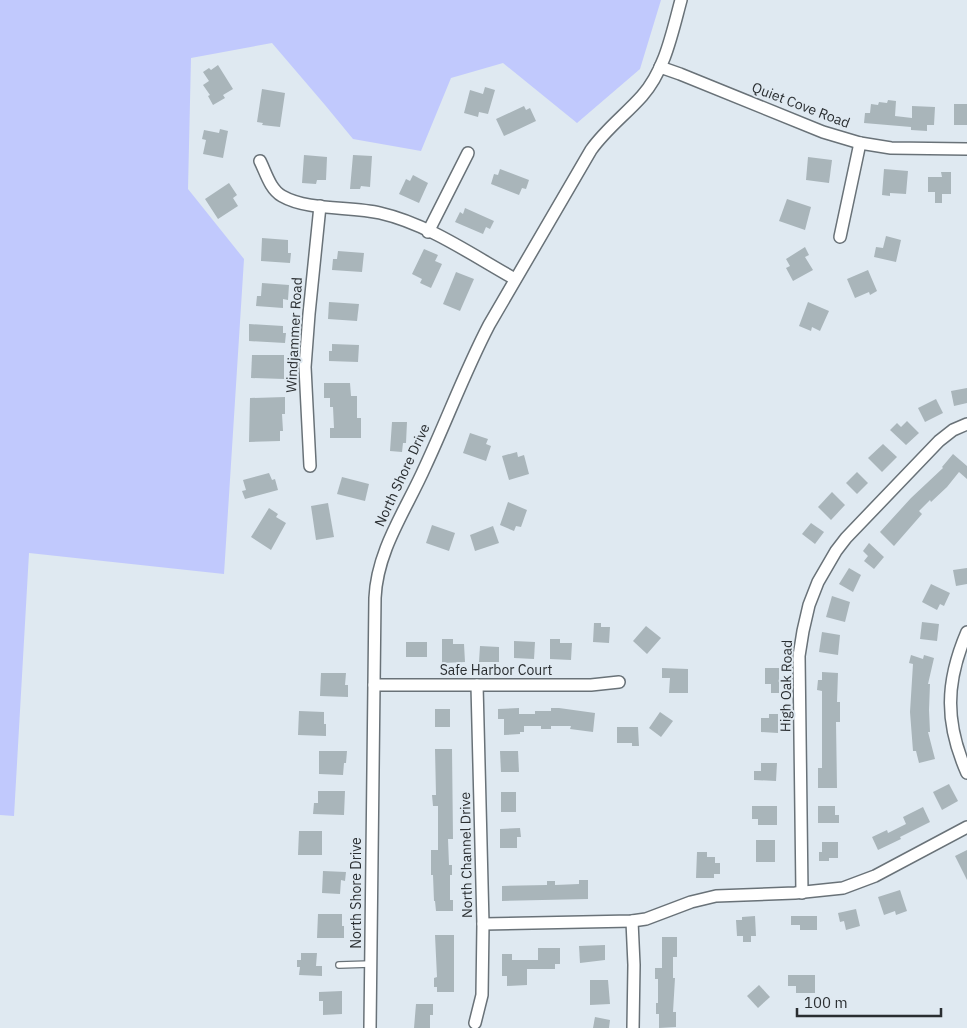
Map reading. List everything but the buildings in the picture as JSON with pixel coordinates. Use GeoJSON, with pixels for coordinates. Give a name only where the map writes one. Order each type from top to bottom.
{"type":"FeatureCollection","features":[{"type":"Feature","properties":{"kind":"street","name":"North Shore Drive"},"geometry":{"type":"LineString","coordinates":[[370,1028],[376,584],[380,566],[391,535],[426,467],[476,350],[515,279],[591,150],[603,133],[642,96],[651,84],[660,68],[667,49],[681,0]]}},
{"type":"Feature","properties":{"kind":"street","name":"Quiet Cove Road"},"geometry":{"type":"LineString","coordinates":[[660,68],[680,74],[823,132],[860,143],[891,148],[967,149]]}},
{"type":"Feature","properties":{"kind":"street"},"geometry":{"type":"LineString","coordinates":[[840,237],[860,143]]}},
{"type":"Feature","properties":{"kind":"street"},"geometry":{"type":"LineString","coordinates":[[428,232],[468,153]]}},
{"type":"Feature","properties":{"kind":"street"},"geometry":{"type":"LineString","coordinates":[[260,161],[270,183],[282,196],[320,206],[380,213],[414,224],[515,279]]}},
{"type":"Feature","properties":{"kind":"street","name":"Windjammer Road"},"geometry":{"type":"LineString","coordinates":[[310,466],[305,366],[320,206]]}},
{"type":"Feature","properties":{"kind":"street","name":"High Oak Road"},"geometry":{"type":"LineString","coordinates":[[802,893],[799,656],[809,605],[827,564],[846,538],[939,441],[953,430],[967,424]]}},
{"type":"Feature","properties":{"kind":"street"},"geometry":{"type":"LineString","coordinates":[[967,632],[956,659],[951,683],[950,709],[952,733],[967,774]]}},
{"type":"Feature","properties":{"kind":"street","name":"Safe Harbor Court"},"geometry":{"type":"LineString","coordinates":[[374,685],[591,685],[619,682]]}},
{"type":"Feature","properties":{"kind":"street","name":"North Channel Drive"},"geometry":{"type":"LineString","coordinates":[[474,1023],[482,995],[483,924],[477,685]]}},
{"type":"Feature","properties":{"kind":"street"},"geometry":{"type":"LineString","coordinates":[[483,924],[632,922],[646,919],[691,902],[716,896],[802,893],[843,888],[861,882],[967,827]]}},
{"type":"Feature","properties":{"kind":"street"},"geometry":{"type":"LineString","coordinates":[[632,922],[634,965],[633,1028]]}},
{"type":"Feature","properties":{"kind":"lane"},"geometry":{"type":"LineString","coordinates":[[339,964],[370,964]]}},
{"type":"Feature","properties":{"kind":"shaded area"},"geometry":{"type":"Polygon","coordinates":[[[0,0],[661,0],[640,69],[577,123],[503,63],[451,78],[421,151],[353,139],[272,43],[191,58],[188,189],[244,259],[224,574],[29,553],[14,816],[0,815],[0,0]]]}}]}
